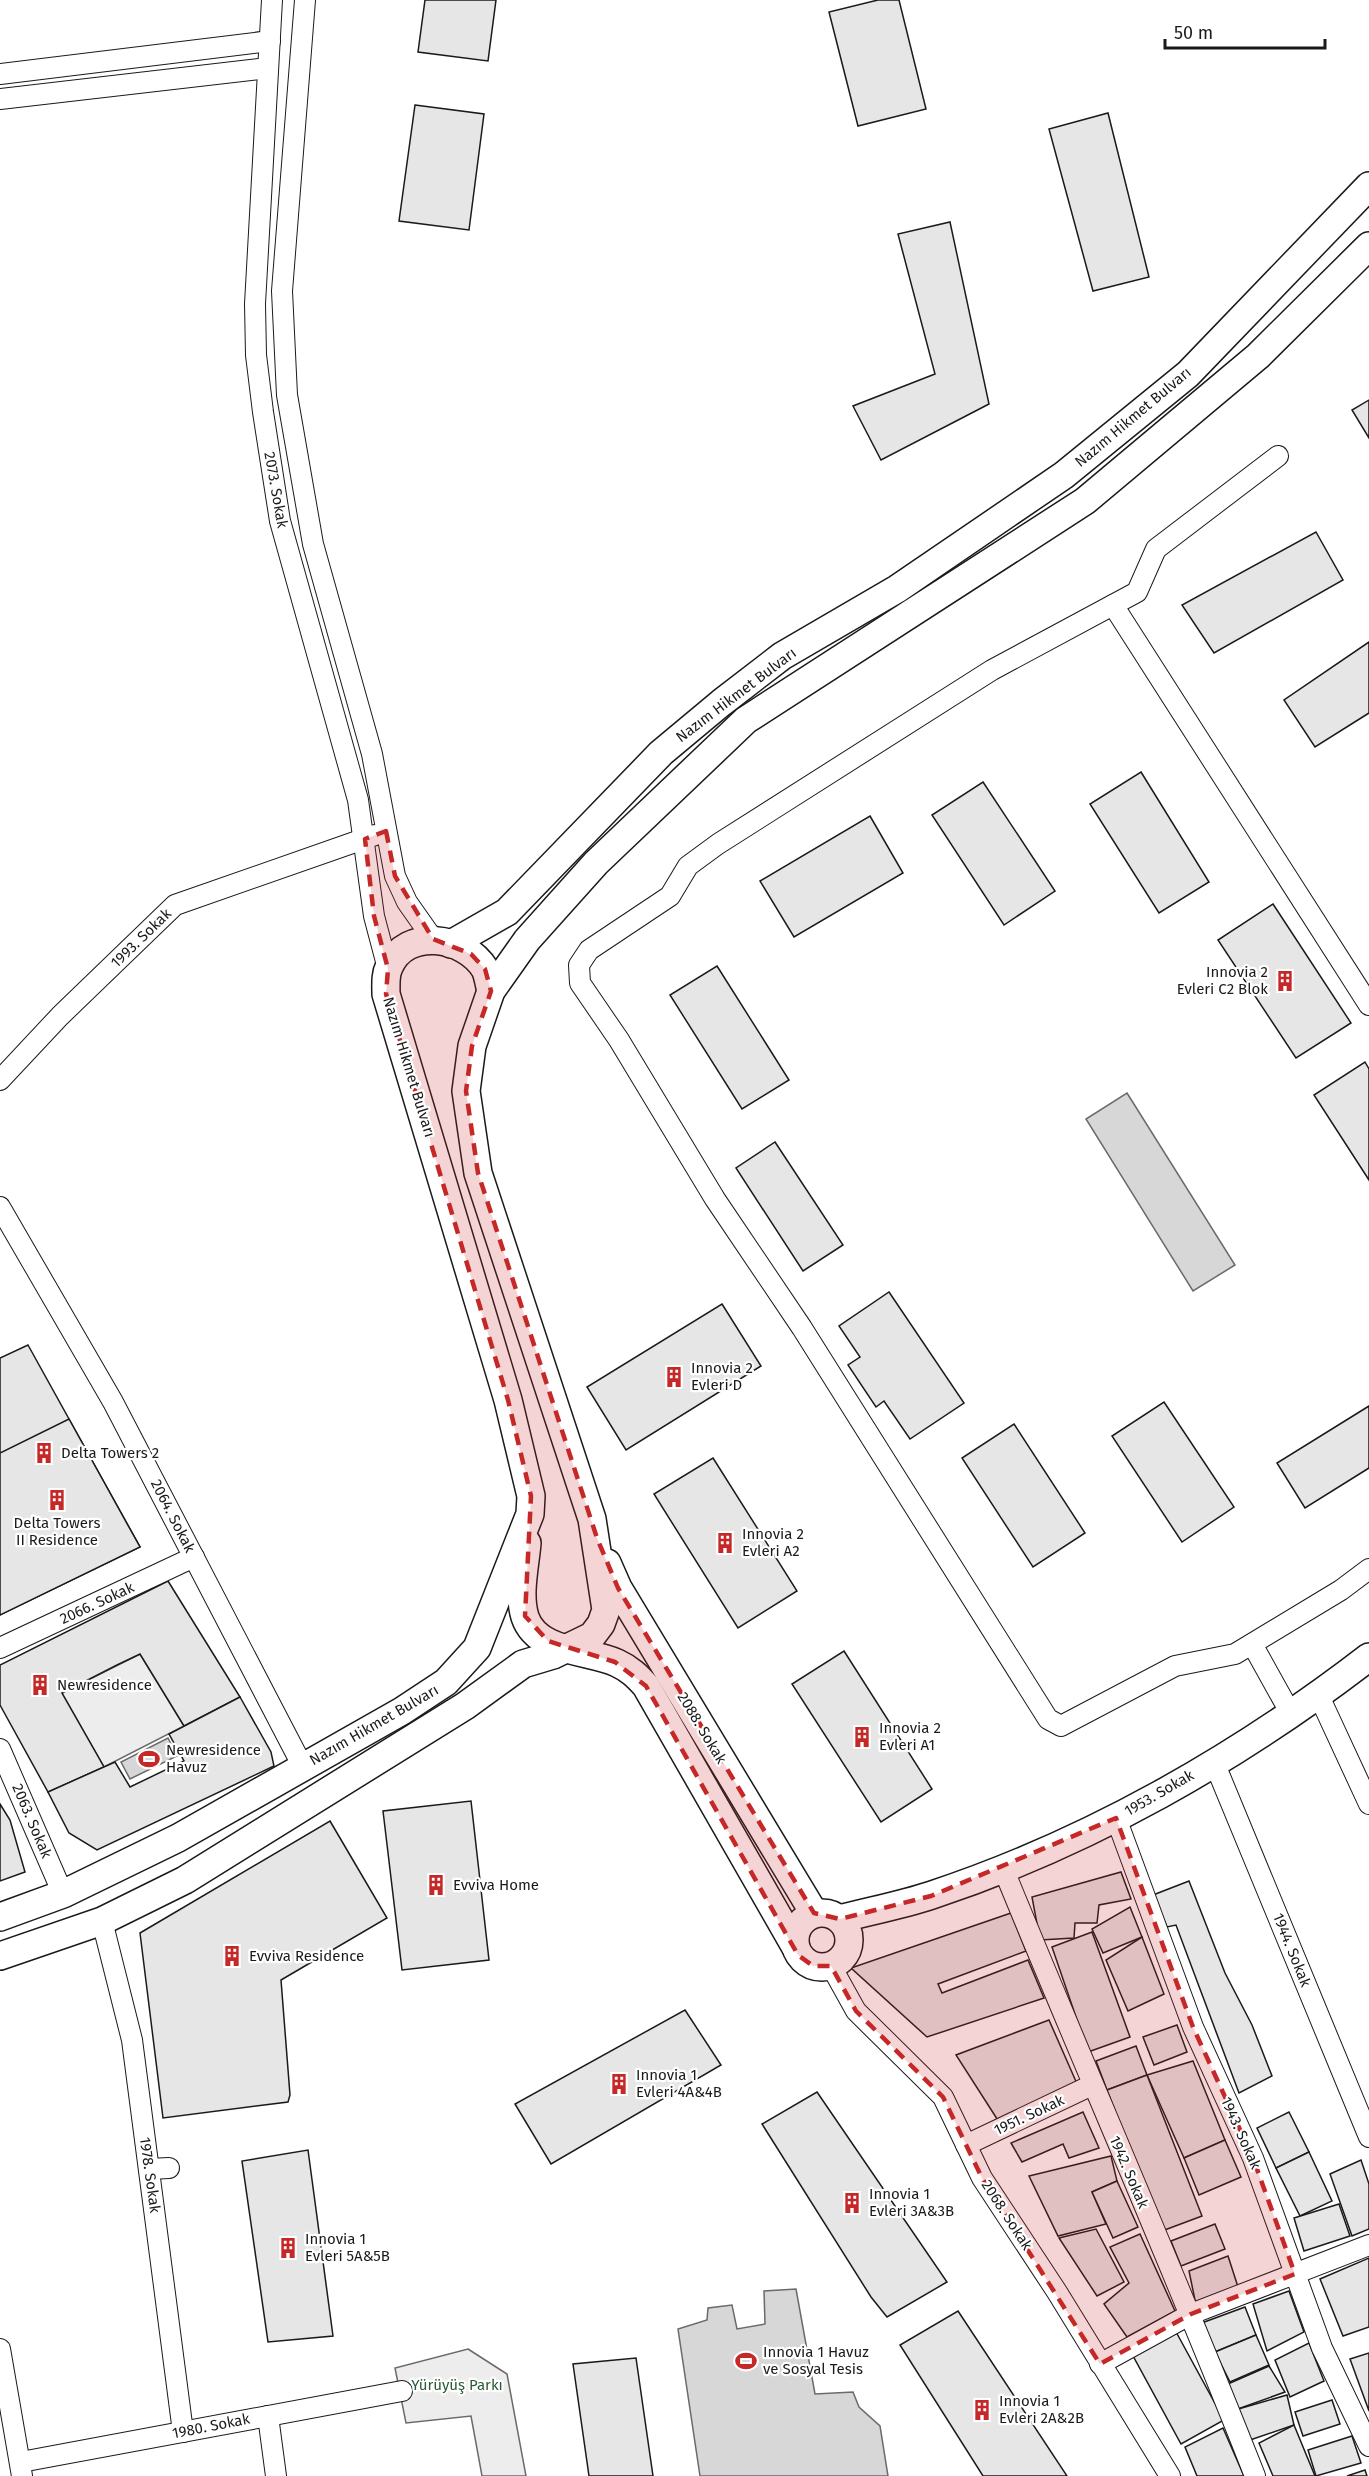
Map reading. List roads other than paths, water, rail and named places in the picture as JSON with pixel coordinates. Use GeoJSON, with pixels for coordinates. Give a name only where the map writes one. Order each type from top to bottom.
{"type":"FeatureCollection","features":[{"type":"Feature","properties":{"kind":"main road","name":"Nazım Hikmet Bulvarı"},"geometry":{"type":"LineString","coordinates":[[0,1917],[63,1894],[178,1838],[402,1711],[446,1682],[477,1648],[530,1514],[531,1496],[508,1401],[386,994],[388,969],[404,948],[442,941],[507,912],[661,753],[720,703],[782,656],[897,589],[1064,475],[1188,374],[1369,186]]}},
{"type":"Feature","properties":{"kind":"main road","name":"Nazım Hikmet Bulvarı"},"geometry":{"type":"LineString","coordinates":[[0,1956],[102,1921],[185,1880],[465,1706],[523,1664],[592,1636],[602,1624],[606,1610],[597,1538],[478,1173],[466,1091],[472,1046],[491,991],[527,940],[596,862],[747,720],[1085,501],[1258,356],[1369,246]]}},
{"type":"Feature","properties":{"kind":"main road"},"geometry":{"type":"LineString","coordinates":[[442,941],[471,954],[485,969],[491,991]]}},
{"type":"Feature","properties":{"kind":"main road"},"geometry":{"type":"LineString","coordinates":[[530,1514],[523,1600],[525,1616],[530,1626],[538,1635],[567,1648],[615,1662],[633,1672],[646,1686],[805,1962],[822,1967],[831,1966],[846,1953],[849,1935],[840,1919]]}},
{"type":"Feature","properties":{"kind":"main road","name":"2088. Sokak"},"geometry":{"type":"LineString","coordinates":[[597,1538],[618,1588],[814,1913]]}},
{"type":"Feature","properties":{"kind":"main road","name":"1953. Sokak"},"geometry":{"type":"LineString","coordinates":[[931,1896],[1003,1868],[1116,1818],[1214,1762],[1291,1714],[1319,1696],[1369,1657]]}},
{"type":"Feature","properties":{"kind":"main road"},"geometry":{"type":"LineString","coordinates":[[795,1946],[796,1930],[806,1917],[814,1913],[823,1912],[840,1919],[931,1896]]}},
{"type":"Feature","properties":{"kind":"main road"},"geometry":{"type":"LineString","coordinates":[[849,1944],[931,1896]]}},
{"type":"Feature","properties":{"kind":"street","name":"2073. Sokak"},"geometry":{"type":"LineString","coordinates":[[272,0],[255,304],[256,355],[280,521],[358,800],[374,916],[388,969]]}},
{"type":"Feature","properties":{"kind":"street","name":"2073. Sokak"},"geometry":{"type":"LineString","coordinates":[[305,0],[282,291],[287,395],[313,544],[372,754],[395,876],[407,902],[442,941]]}},
{"type":"Feature","properties":{"kind":"street"},"geometry":{"type":"LineString","coordinates":[[0,74],[270,41]]}},
{"type":"Feature","properties":{"kind":"street"},"geometry":{"type":"LineString","coordinates":[[0,99],[268,68]]}},
{"type":"Feature","properties":{"kind":"street"},"geometry":{"type":"LineString","coordinates":[[1278,456],[1156,549],[1137,592],[1010,660],[718,844],[688,866],[670,897],[588,950],[579,965],[580,983],[625,1049],[715,1199],[808,1337],[1048,1719],[1061,1726],[1175,1666],[1235,1654],[1341,1590],[1369,1569]]}},
{"type":"Feature","properties":{"kind":"street"},"geometry":{"type":"LineString","coordinates":[[1113,605],[1369,1005]]}},
{"type":"Feature","properties":{"kind":"street","name":"1993. Sokak"},"geometry":{"type":"LineString","coordinates":[[0,1080],[60,1016],[175,905],[386,831]]}},
{"type":"Feature","properties":{"kind":"street","name":"2064. Sokak"},"geometry":{"type":"LineString","coordinates":[[0,1208],[113,1402],[303,1767]]}},
{"type":"Feature","properties":{"kind":"street","name":"2066. Sokak"},"geometry":{"type":"LineString","coordinates":[[0,1648],[73,1619],[194,1557]]}},
{"type":"Feature","properties":{"kind":"street"},"geometry":{"type":"LineString","coordinates":[[1252,1644],[1291,1714]]}},
{"type":"Feature","properties":{"kind":"street"},"geometry":{"type":"LineString","coordinates":[[1319,1696],[1369,1804]]}},
{"type":"Feature","properties":{"kind":"street","name":"2063. Sokak"},"geometry":{"type":"LineString","coordinates":[[0,1749],[63,1894]]}},
{"type":"Feature","properties":{"kind":"street","name":"1944. Sokak"},"geometry":{"type":"LineString","coordinates":[[1214,1762],[1369,2137]]}},
{"type":"Feature","properties":{"kind":"street","name":"1943. Sokak"},"geometry":{"type":"LineString","coordinates":[[1116,1818],[1193,2027],[1253,2158],[1322,2348],[1369,2446]]}},
{"type":"Feature","properties":{"kind":"street","name":"1942. Sokak"},"geometry":{"type":"LineString","coordinates":[[1003,1868],[1092,2085],[1191,2314],[1255,2476]]}},
{"type":"Feature","properties":{"kind":"street","name":"1978. Sokak"},"geometry":{"type":"LineString","coordinates":[[102,1921],[132,2040],[159,2169],[183,2432]]}},
{"type":"Feature","properties":{"kind":"street","name":"2068. Sokak"},"geometry":{"type":"LineString","coordinates":[[831,1966],[856,2011],[944,2097],[982,2178],[1170,2476]]}},
{"type":"Feature","properties":{"kind":"street","name":"1951. Sokak"},"geometry":{"type":"LineString","coordinates":[[966,2145],[1092,2085]]}},
{"type":"Feature","properties":{"kind":"street"},"geometry":{"type":"LineString","coordinates":[[1100,2364],[1191,2314],[1369,2245]]}},
{"type":"Feature","properties":{"kind":"street"},"geometry":{"type":"LineString","coordinates":[[0,2349],[22,2469]]}},
{"type":"Feature","properties":{"kind":"street","name":"1980. Sokak"},"geometry":{"type":"LineString","coordinates":[[22,2469],[183,2432],[402,2391]]}},
{"type":"Feature","properties":{"kind":"street"},"geometry":{"type":"LineString","coordinates":[[268,2416],[276,2476]]}},
{"type":"Feature","properties":{"kind":"place","name":"Innovia 2 Evleri C2 Blok"},"geometry":{"type":"Point","coordinates":[1285,981]}},
{"type":"Feature","properties":{"kind":"place","name":"Innovia 2 Evleri D"},"geometry":{"type":"Point","coordinates":[674,1377]}},
{"type":"Feature","properties":{"kind":"place","name":"Delta Towers 2"},"geometry":{"type":"Point","coordinates":[44,1453]}},
{"type":"Feature","properties":{"kind":"place","name":"Delta Towers II Residence"},"geometry":{"type":"Point","coordinates":[57,1500]}},
{"type":"Feature","properties":{"kind":"place","name":"Innovia 2 Evleri A2"},"geometry":{"type":"Point","coordinates":[725,1543]}},
{"type":"Feature","properties":{"kind":"place","name":"Newresidence"},"geometry":{"type":"Point","coordinates":[40,1685]}},
{"type":"Feature","properties":{"kind":"place","name":"Innovia 2 Evleri A1"},"geometry":{"type":"Point","coordinates":[862,1737]}},
{"type":"Feature","properties":{"kind":"place","name":"Newresidence Havuz"},"geometry":{"type":"Point","coordinates":[149,1759]}},
{"type":"Feature","properties":{"kind":"place","name":"Evviva Home"},"geometry":{"type":"Point","coordinates":[436,1885]}},
{"type":"Feature","properties":{"kind":"place","name":"Evviva Residence"},"geometry":{"type":"Point","coordinates":[232,1956]}},
{"type":"Feature","properties":{"kind":"place","name":"Innovia 1 Evleri 4A&4B"},"geometry":{"type":"Point","coordinates":[619,2084]}},
{"type":"Feature","properties":{"kind":"place","name":"Innovia 1 Evleri 3A&3B"},"geometry":{"type":"Point","coordinates":[852,2203]}},
{"type":"Feature","properties":{"kind":"place","name":"Innovia 1 Evleri 5A&5B"},"geometry":{"type":"Point","coordinates":[288,2248]}},
{"type":"Feature","properties":{"kind":"place","name":"Innovia 1 Havuz ve Sosyal Tesis"},"geometry":{"type":"Point","coordinates":[746,2361]}},
{"type":"Feature","properties":{"kind":"place","name":"Innovia 1 Evleri 2A&2B"},"geometry":{"type":"Point","coordinates":[982,2410]}},
{"type":"Feature","properties":{"kind":"park label","name":"Yürüyüş Parkı"},"geometry":{"type":"Point","coordinates":[457,2385]}}]}
